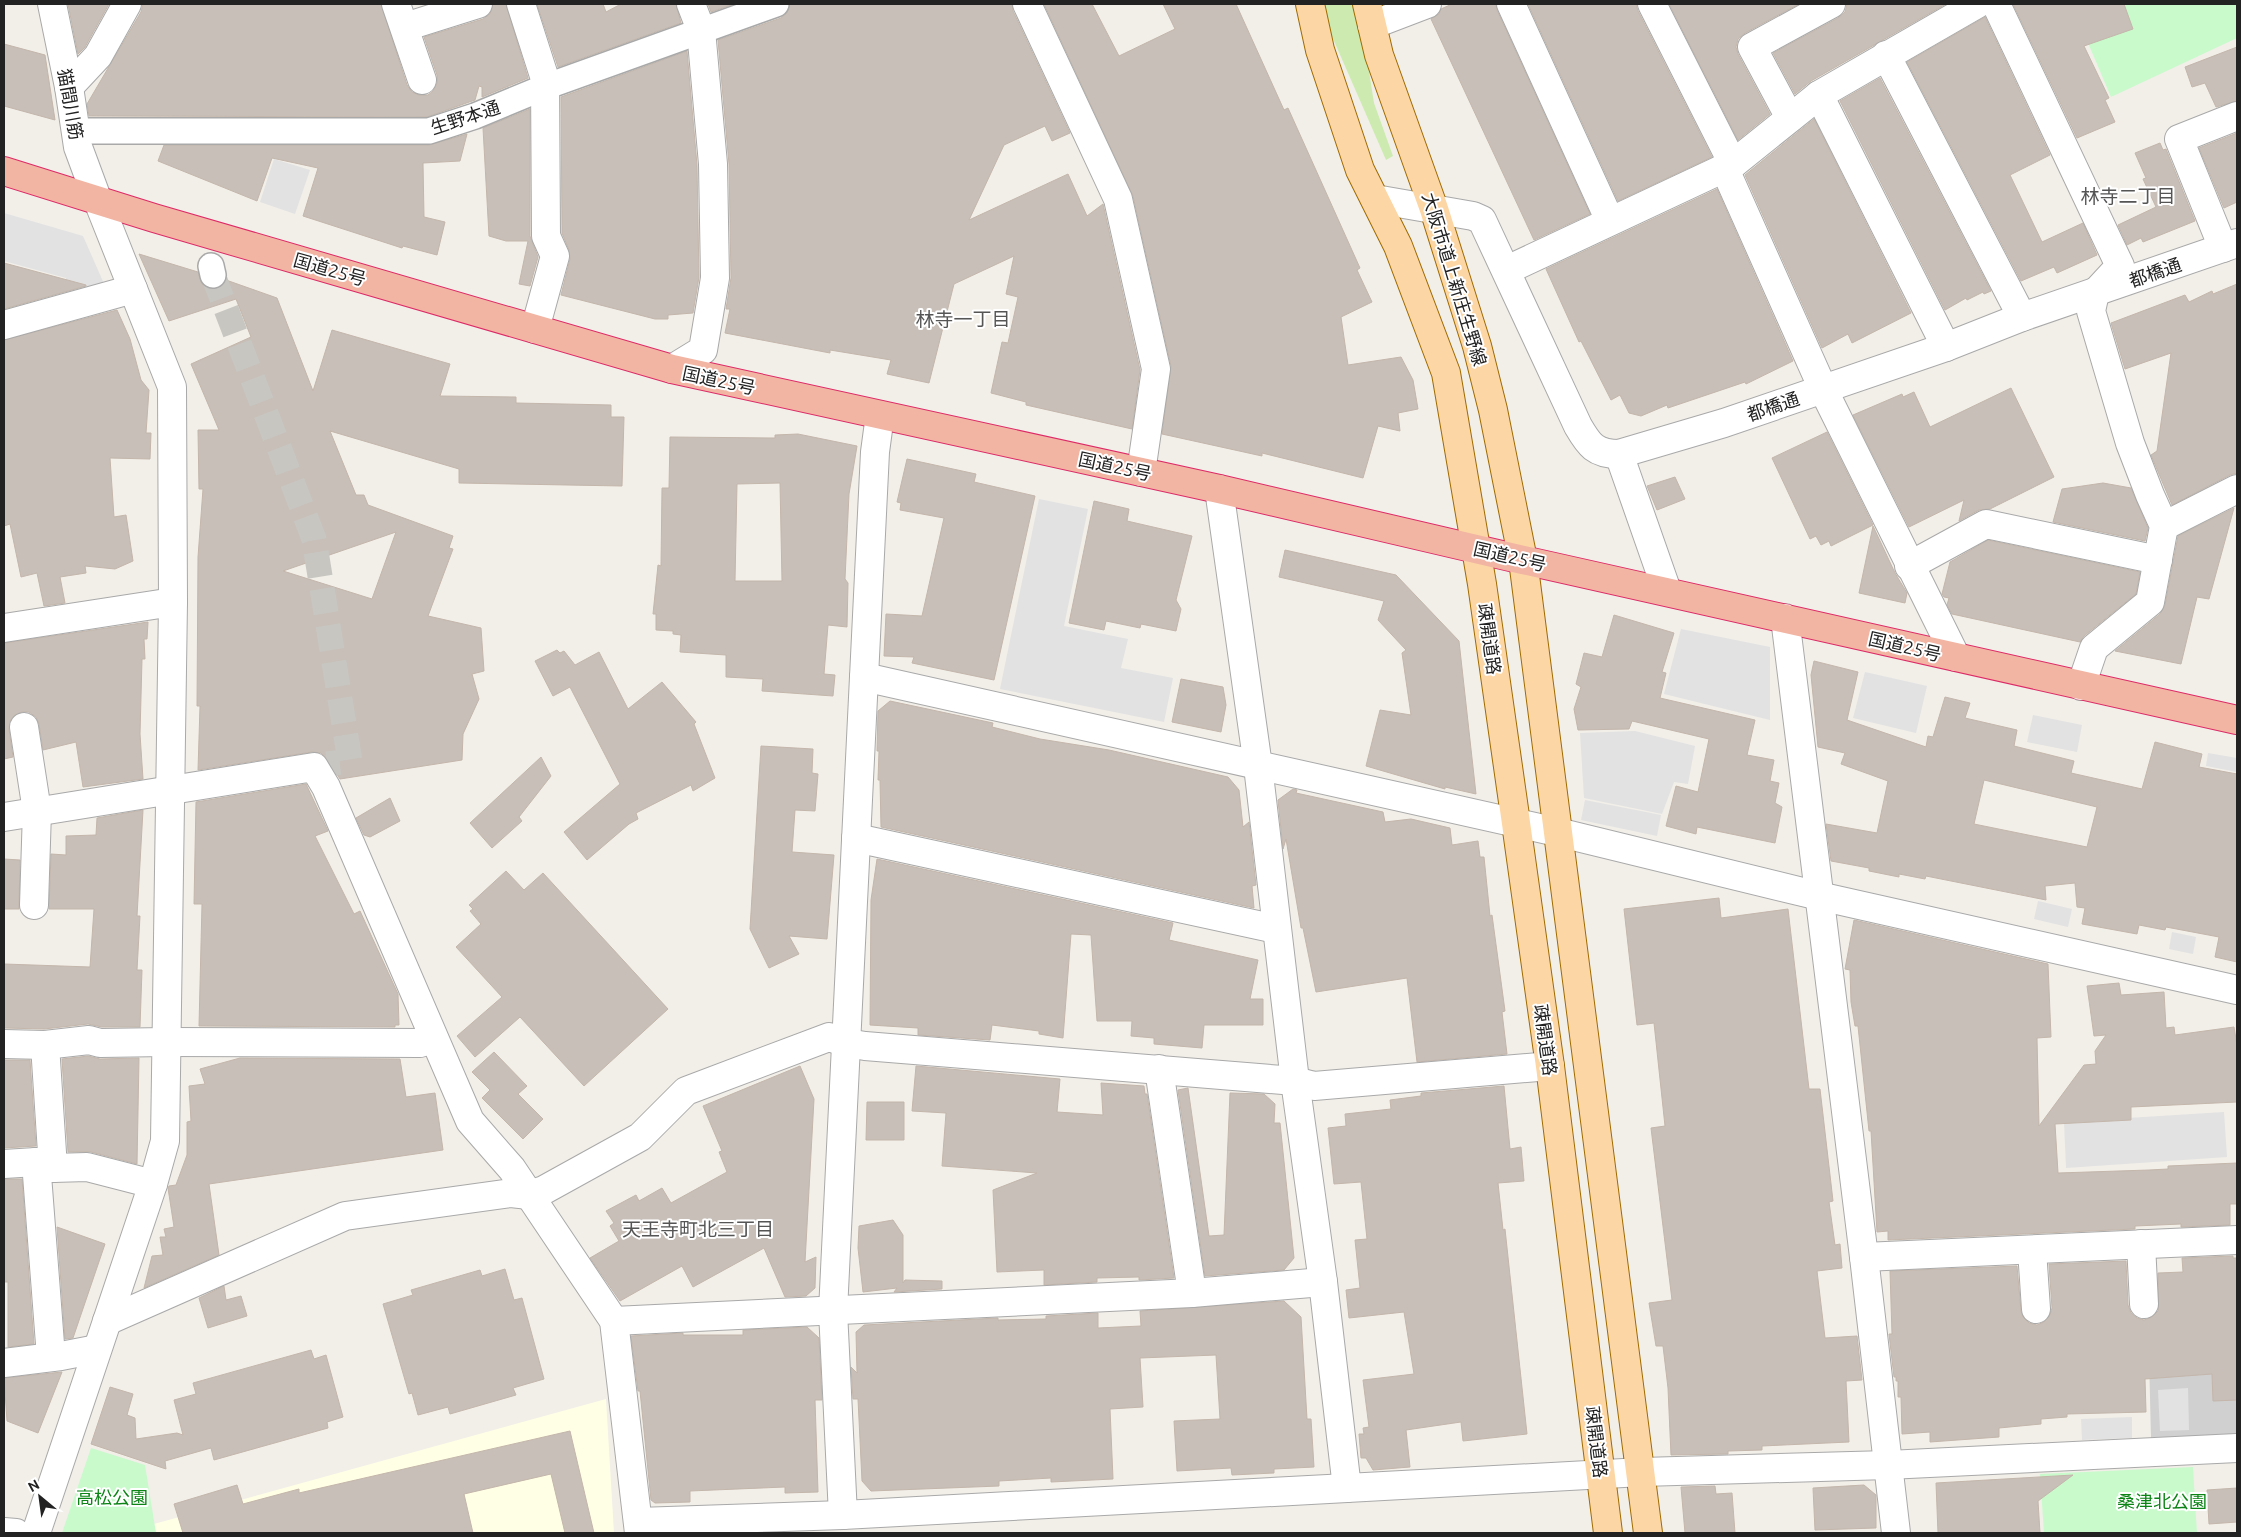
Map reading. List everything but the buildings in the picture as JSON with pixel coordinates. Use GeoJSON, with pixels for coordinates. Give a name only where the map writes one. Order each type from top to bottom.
{"type":"FeatureCollection","features":[{"type":"Feature","properties":{"kind":"highway","name":"国道25号"},"geometry":{"type":"LineString","coordinates":[[4,171],[98,201],[672,369],[1219,489],[1523,560],[2237,720]]}},
{"type":"Feature","properties":{"kind":"main road","name":"大阪市道上新庄生野線"},"geometry":{"type":"LineString","coordinates":[[1310,4],[1320,50],[1360,170],[1398,246],[1446,373],[1476,548]]}},
{"type":"Feature","properties":{"kind":"main road","name":"大阪市道上新庄生野線"},"geometry":{"type":"LineString","coordinates":[[1369,14],[1379,55],[1434,209],[1477,346],[1493,410],[1523,560]]}},
{"type":"Feature","properties":{"kind":"main road","name":"疎開道路"},"geometry":{"type":"LineString","coordinates":[[1476,548],[1550,1066],[1608,1533]]}},
{"type":"Feature","properties":{"kind":"main road"},"geometry":{"type":"LineString","coordinates":[[1523,560],[1642,1472],[1648,1533]]}},
{"type":"Feature","properties":{"kind":"street","name":"猫間川筋"},"geometry":{"type":"LineString","coordinates":[[36,1533],[153,1184],[165,1141],[173,602],[172,387],[132,289],[78,147],[69,87],[52,4]]}},
{"type":"Feature","properties":{"kind":"street"},"geometry":{"type":"LineString","coordinates":[[69,87],[98,56],[127,4]]}},
{"type":"Feature","properties":{"kind":"street"},"geometry":{"type":"LineString","coordinates":[[422,80],[401,16],[478,4]]}},
{"type":"Feature","properties":{"kind":"street"},"geometry":{"type":"LineString","coordinates":[[521,4],[545,79],[546,236],[555,256],[535,329]]}},
{"type":"Feature","properties":{"kind":"street"},"geometry":{"type":"LineString","coordinates":[[672,369],[703,350],[715,278],[713,164],[701,30],[691,4]]}},
{"type":"Feature","properties":{"kind":"street","name":"生野本通"},"geometry":{"type":"LineString","coordinates":[[76,131],[429,131],[475,116],[545,87],[776,4]]}},
{"type":"Feature","properties":{"kind":"street"},"geometry":{"type":"LineString","coordinates":[[1027,4],[1118,199],[1156,369],[1142,472]]}},
{"type":"Feature","properties":{"kind":"street"},"geometry":{"type":"LineString","coordinates":[[1369,14],[1427,4]]}},
{"type":"Feature","properties":{"kind":"street"},"geometry":{"type":"LineString","coordinates":[[1511,4],[1610,221]]}},
{"type":"Feature","properties":{"kind":"street"},"geometry":{"type":"LineString","coordinates":[[1652,4],[1729,166],[1823,388],[1909,566],[1956,657]]}},
{"type":"Feature","properties":{"kind":"street"},"geometry":{"type":"LineString","coordinates":[[1790,118],[1752,47],[1831,4]]}},
{"type":"Feature","properties":{"kind":"street"},"geometry":{"type":"LineString","coordinates":[[1507,270],[1729,166],[1819,95],[1886,55],[1941,13],[1977,4]]}},
{"type":"Feature","properties":{"kind":"street"},"geometry":{"type":"LineString","coordinates":[[1996,4],[2120,266],[2095,293],[2091,311],[2130,443],[2164,526],[2150,602],[2094,648],[2081,686]]}},
{"type":"Feature","properties":{"kind":"street"},"geometry":{"type":"LineString","coordinates":[[1886,55],[2022,317]]}},
{"type":"Feature","properties":{"kind":"street"},"geometry":{"type":"LineString","coordinates":[[1819,95],[1946,347]]}},
{"type":"Feature","properties":{"kind":"street"},"geometry":{"type":"LineString","coordinates":[[2230,246],[2179,139],[2237,116]]}},
{"type":"Feature","properties":{"kind":"street"},"geometry":{"type":"LineString","coordinates":[[1375,199],[1434,209]]}},
{"type":"Feature","properties":{"kind":"street","name":"都橋通"},"geometry":{"type":"LineString","coordinates":[[1434,209],[1473,216],[1482,220],[1507,270],[1578,426],[1590,446],[1607,454],[1619,454],[1724,423],[1946,347],[2022,317],[2230,246]]}},
{"type":"Feature","properties":{"kind":"street"},"geometry":{"type":"LineString","coordinates":[[4,325],[132,289]]}},
{"type":"Feature","properties":{"kind":"street"},"geometry":{"type":"LineString","coordinates":[[842,1515],[833,1311],[875,452],[880,415]]}},
{"type":"Feature","properties":{"kind":"street"},"geometry":{"type":"LineString","coordinates":[[1619,454],[1667,591]]}},
{"type":"Feature","properties":{"kind":"street"},"geometry":{"type":"LineString","coordinates":[[1219,489],[1258,766],[1276,929],[1323,1282],[1347,1488]]}},
{"type":"Feature","properties":{"kind":"street"},"geometry":{"type":"LineString","coordinates":[[2164,526],[2237,489]]}},
{"type":"Feature","properties":{"kind":"street"},"geometry":{"type":"LineString","coordinates":[[1909,566],[1986,524],[2158,560]]}},
{"type":"Feature","properties":{"kind":"street"},"geometry":{"type":"LineString","coordinates":[[4,628],[173,602]]}},
{"type":"Feature","properties":{"kind":"street"},"geometry":{"type":"LineString","coordinates":[[1785,618],[1896,1533]]}},
{"type":"Feature","properties":{"kind":"street"},"geometry":{"type":"LineString","coordinates":[[864,677],[1557,832],[1819,896],[2237,990]]}},
{"type":"Feature","properties":{"kind":"street"},"geometry":{"type":"LineString","coordinates":[[24,728],[37,811],[34,905]]}},
{"type":"Feature","properties":{"kind":"street"},"geometry":{"type":"LineString","coordinates":[[4,817],[321,766],[326,787],[433,1039],[470,1121],[512,1169],[614,1321],[639,1528],[842,1515],[1642,1472],[1888,1464],[2237,1448]]}},
{"type":"Feature","properties":{"kind":"street"},"geometry":{"type":"LineString","coordinates":[[856,838],[1276,929]]}},
{"type":"Feature","properties":{"kind":"street"},"geometry":{"type":"LineString","coordinates":[[107,1321],[345,1216],[511,1193],[529,1195],[544,1190],[640,1136],[686,1091],[829,1036],[847,1043],[865,1046],[1160,1069],[1295,1082],[1314,1086],[1550,1066]]}},
{"type":"Feature","properties":{"kind":"street"},"geometry":{"type":"LineString","coordinates":[[4,1044],[45,1045],[89,1040],[100,1043],[420,1043],[433,1039]]}},
{"type":"Feature","properties":{"kind":"street"},"geometry":{"type":"LineString","coordinates":[[45,1045],[45,1165],[51,1358]]}},
{"type":"Feature","properties":{"kind":"street"},"geometry":{"type":"LineString","coordinates":[[1160,1069],[1192,1293]]}},
{"type":"Feature","properties":{"kind":"street"},"geometry":{"type":"LineString","coordinates":[[4,1164],[87,1167],[153,1184]]}},
{"type":"Feature","properties":{"kind":"street"},"geometry":{"type":"LineString","coordinates":[[1864,1257],[2237,1240]]}},
{"type":"Feature","properties":{"kind":"street"},"geometry":{"type":"LineString","coordinates":[[2141,1244],[2144,1304]]}},
{"type":"Feature","properties":{"kind":"street"},"geometry":{"type":"LineString","coordinates":[[2032,1250],[2036,1309]]}},
{"type":"Feature","properties":{"kind":"street"},"geometry":{"type":"LineString","coordinates":[[614,1321],[1192,1293],[1323,1282]]}},
{"type":"Feature","properties":{"kind":"street"},"geometry":{"type":"LineString","coordinates":[[4,1364],[51,1358],[97,1349]]}},
{"type":"Feature","properties":{"kind":"street"},"geometry":{"type":"LineString","coordinates":[[4,1532],[16,1533]]}},
{"type":"Feature","properties":{"kind":"shaded area"},"geometry":{"type":"Polygon","coordinates":[[[274,159],[310,170],[295,214],[260,202],[274,159]]]}},
{"type":"Feature","properties":{"kind":"shaded area"},"geometry":{"type":"Polygon","coordinates":[[[4,213],[83,236],[105,286],[65,294],[66,278],[4,261],[4,213]]]}},
{"type":"Feature","properties":{"kind":"shaded area"},"geometry":{"type":"Polygon","coordinates":[[[1039,499],[1088,509],[1064,626],[1128,639],[1121,668],[1173,678],[1164,722],[1000,689],[1039,499]]]}},
{"type":"Feature","properties":{"kind":"shaded area"},"geometry":{"type":"Polygon","coordinates":[[[1681,629],[1770,647],[1770,720],[1664,694],[1681,629]]]}},
{"type":"Feature","properties":{"kind":"shaded area"},"geometry":{"type":"Polygon","coordinates":[[[1865,672],[1927,686],[1916,733],[1853,718],[1865,672]]]}},
{"type":"Feature","properties":{"kind":"shaded area"},"geometry":{"type":"Polygon","coordinates":[[[2033,715],[2082,725],[2077,752],[2027,742],[2033,715]]]}},
{"type":"Feature","properties":{"kind":"shaded area"},"geometry":{"type":"Polygon","coordinates":[[[1635,731],[1695,746],[1688,784],[1674,782],[1662,814],[1584,798],[1580,733],[1635,731]]]}},
{"type":"Feature","properties":{"kind":"shaded area"},"geometry":{"type":"Polygon","coordinates":[[[2208,753],[2237,758],[2237,772],[2206,766],[2208,753]]]}},
{"type":"Feature","properties":{"kind":"shaded area"},"geometry":{"type":"Polygon","coordinates":[[[1585,800],[1661,815],[1657,836],[1581,820],[1585,800]]]}},
{"type":"Feature","properties":{"kind":"shaded area"},"geometry":{"type":"Polygon","coordinates":[[[2038,901],[2072,909],[2068,927],[2034,919],[2038,901]]]}},
{"type":"Feature","properties":{"kind":"shaded area"},"geometry":{"type":"Polygon","coordinates":[[[2172,932],[2196,937],[2193,954],[2169,949],[2172,932]]]}},
{"type":"Feature","properties":{"kind":"shaded area"},"geometry":{"type":"Polygon","coordinates":[[[2224,1112],[2227,1157],[2066,1168],[2064,1122],[2224,1112]]]}},
{"type":"Feature","properties":{"kind":"shaded area"},"geometry":{"type":"Polygon","coordinates":[[[2237,1315],[2237,1435],[2151,1438],[2148,1317],[2237,1315]]]}},
{"type":"Feature","properties":{"kind":"shaded area"},"geometry":{"type":"Polygon","coordinates":[[[2188,1388],[2189,1430],[2160,1431],[2158,1390],[2188,1388]]]}},
{"type":"Feature","properties":{"kind":"shaded area"},"geometry":{"type":"Polygon","coordinates":[[[606,1399],[614,1533],[156,1533],[154,1524],[606,1399]]]}},
{"type":"Feature","properties":{"kind":"shaded area"},"geometry":{"type":"Polygon","coordinates":[[[2132,1417],[2132,1438],[2082,1440],[2081,1419],[2132,1417]]]}},
{"type":"Feature","properties":{"kind":"green space"},"geometry":{"type":"Polygon","coordinates":[[[1321,4],[1353,4],[1366,52],[1374,103],[1393,156],[1386,160],[1324,18],[1321,4]]]}},
{"type":"Feature","properties":{"kind":"green space"},"geometry":{"type":"Polygon","coordinates":[[[2126,4],[2237,4],[2237,38],[2111,97],[2083,31],[2126,4]]]}},
{"type":"Feature","properties":{"kind":"green space","name":"高松公園"},"geometry":{"type":"Polygon","coordinates":[[[91,1448],[145,1465],[156,1533],[62,1533],[91,1448]]]}},
{"type":"Feature","properties":{"kind":"green space","name":"桑津北公園"},"geometry":{"type":"Polygon","coordinates":[[[2193,1467],[2197,1533],[2044,1533],[2040,1474],[2193,1467]]]}},
{"type":"Feature","properties":{"kind":"tunnel"},"geometry":{"type":"LineString","coordinates":[[213,275],[314,539],[350,761],[327,764]]}},
{"type":"Feature","properties":{"kind":"district","name":"林寺二丁目"},"geometry":{"type":"Point","coordinates":[2128,196]}},
{"type":"Feature","properties":{"kind":"district","name":"林寺一丁目"},"geometry":{"type":"Point","coordinates":[963,319]}},
{"type":"Feature","properties":{"kind":"district","name":"天王寺町北三丁目"},"geometry":{"type":"Point","coordinates":[698,1229]}}]}
